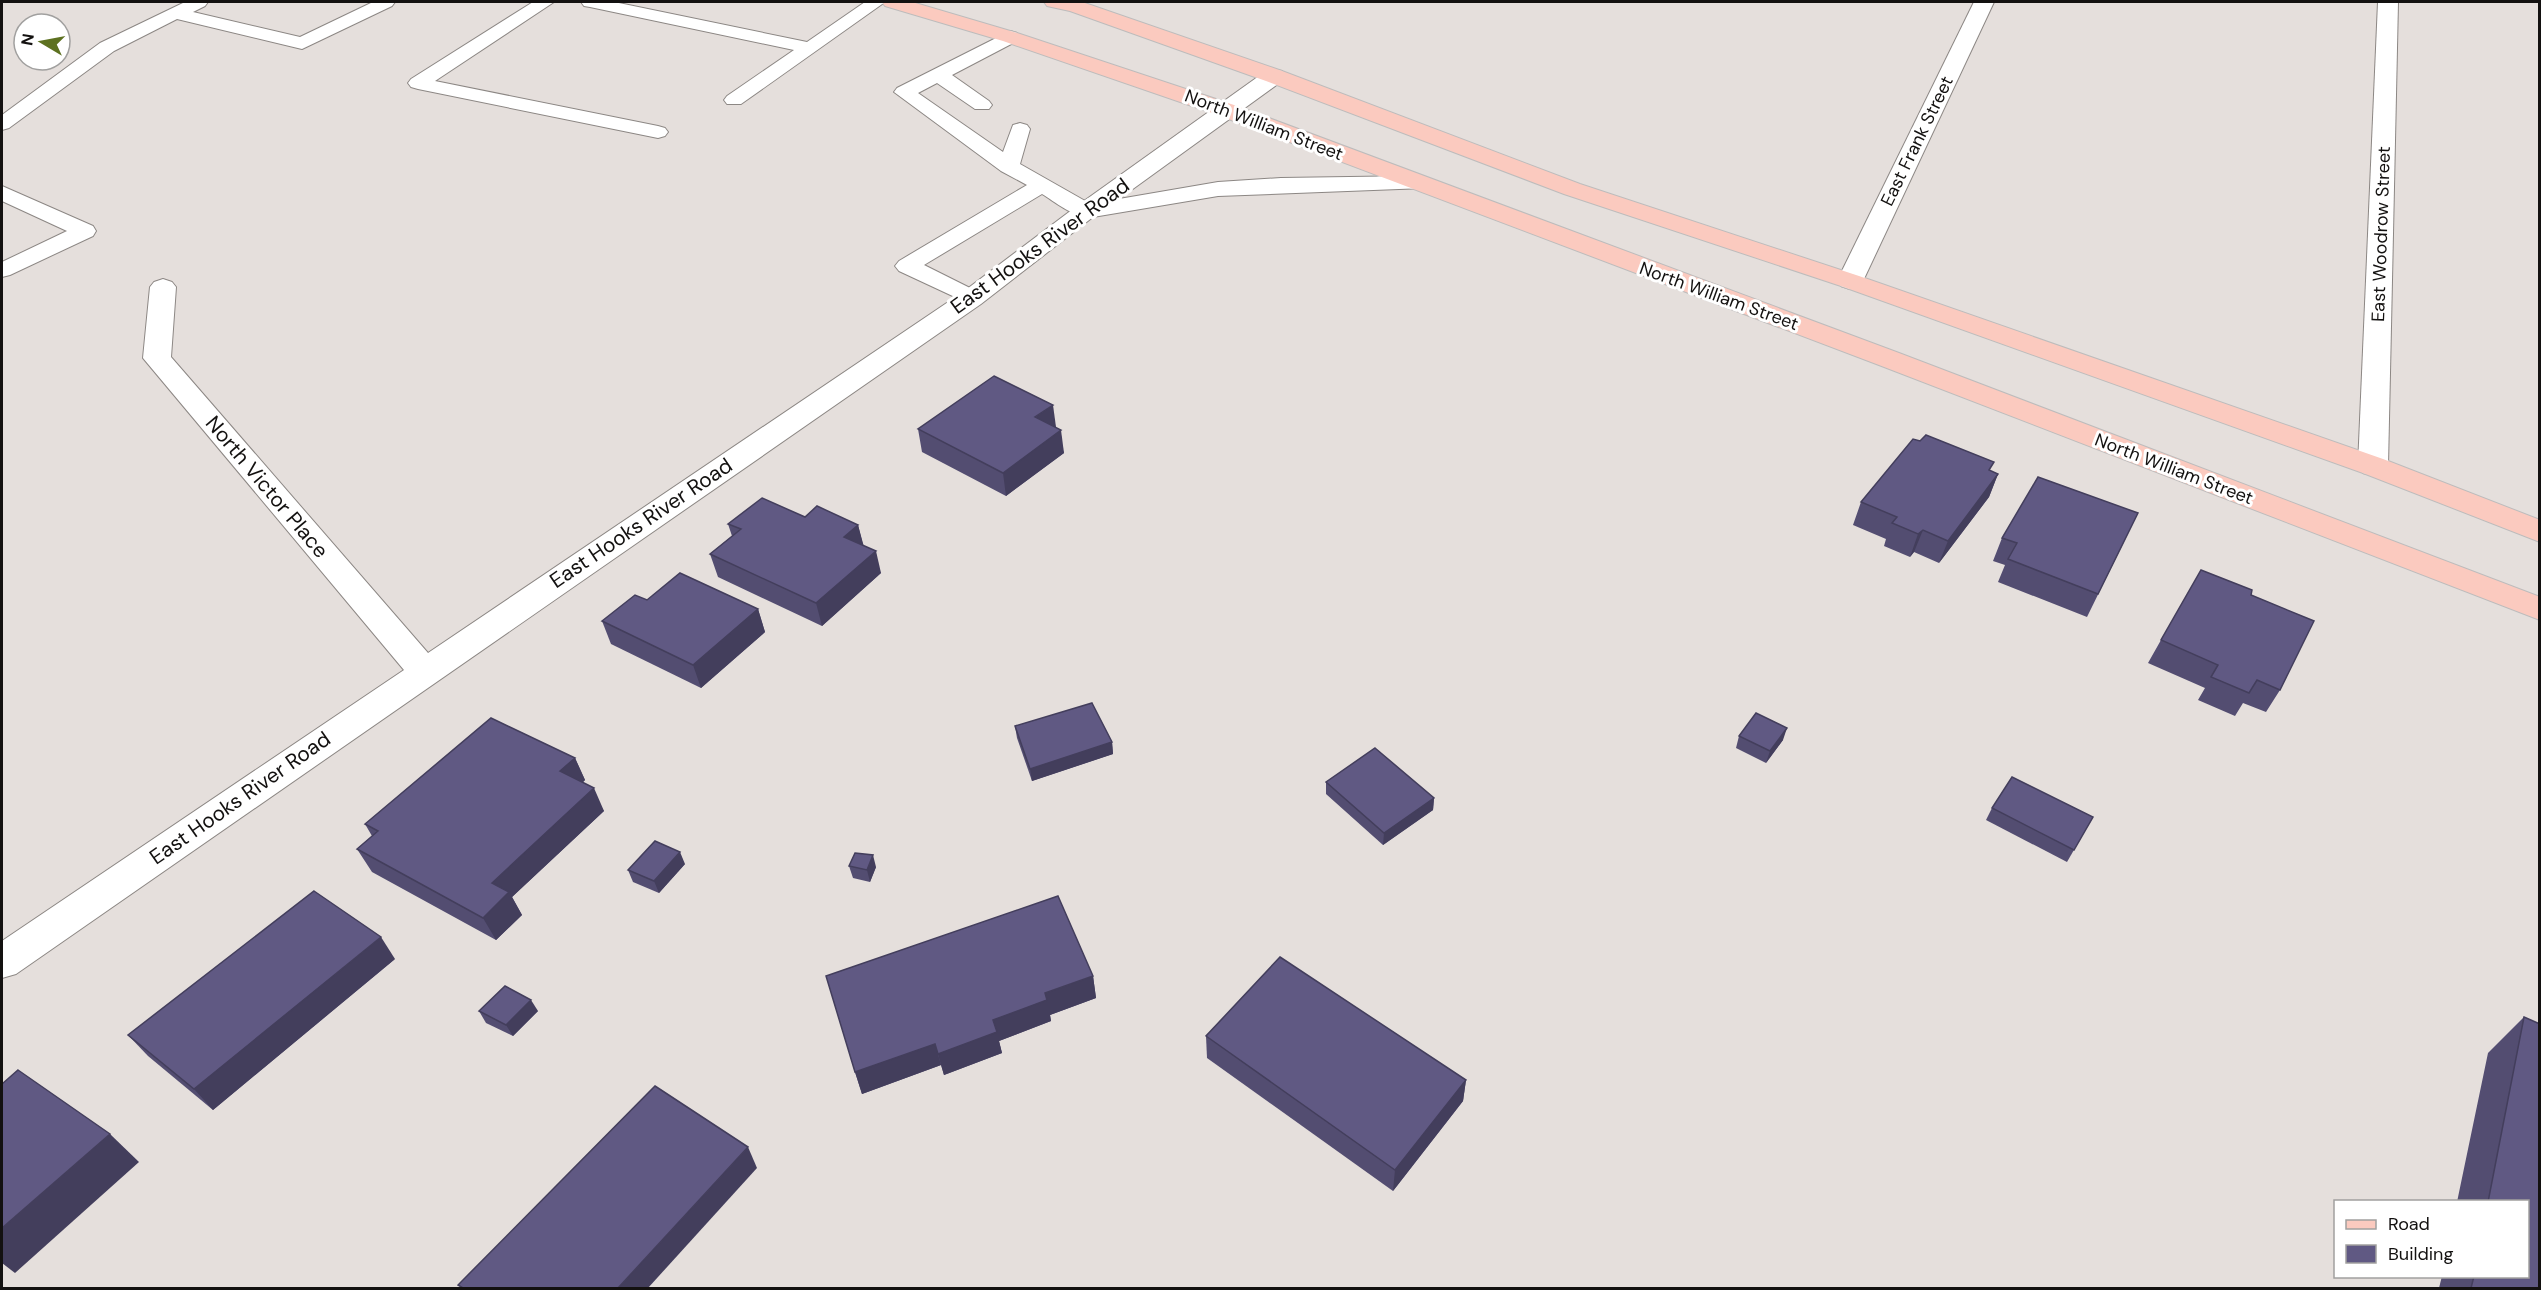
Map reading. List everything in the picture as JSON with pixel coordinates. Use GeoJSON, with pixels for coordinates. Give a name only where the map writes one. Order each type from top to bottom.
{"type":"FeatureCollection","features":[{"type":"Feature","properties":{"kind":"main road","name":"North William Street"},"geometry":{"type":"LineString","coordinates":[[892,2],[1011,37],[1226,110],[1889,359],[2540,609]]}},
{"type":"Feature","properties":{"kind":"main road"},"geometry":{"type":"LineString","coordinates":[[1054,2],[1075,6],[1274,76],[1572,189],[1850,281],[2373,466],[2540,532]]}},
{"type":"Feature","properties":{"kind":"street","name":"East Frank Street"},"geometry":{"type":"LineString","coordinates":[[1850,281],[1984,2]]}},
{"type":"Feature","properties":{"kind":"street","name":"East Woodrow Street"},"geometry":{"type":"LineString","coordinates":[[2373,466],[2388,2]]}},
{"type":"Feature","properties":{"kind":"street","name":"East Hooks River Road"},"geometry":{"type":"LineString","coordinates":[[2,962],[972,298],[1086,211],[1274,76]]}},
{"type":"Feature","properties":{"kind":"street"},"geometry":{"type":"LineString","coordinates":[[1086,211],[1218,189],[1281,185],[1417,183]]}},
{"type":"Feature","properties":{"kind":"street","name":"North Victor Place"},"geometry":{"type":"LineString","coordinates":[[163,287],[157,358],[424,671]]}},
{"type":"Feature","properties":{"kind":"lane"},"geometry":{"type":"LineString","coordinates":[[2,124],[107,47],[199,2]]}},
{"type":"Feature","properties":{"kind":"lane"},"geometry":{"type":"LineString","coordinates":[[175,13],[302,43],[386,2]]}},
{"type":"Feature","properties":{"kind":"lane"},"geometry":{"type":"LineString","coordinates":[[545,2],[418,83],[658,132]]}},
{"type":"Feature","properties":{"kind":"lane"},"geometry":{"type":"LineString","coordinates":[[590,2],[810,48]]}},
{"type":"Feature","properties":{"kind":"lane"},"geometry":{"type":"LineString","coordinates":[[734,100],[876,2]]}},
{"type":"Feature","properties":{"kind":"lane"},"geometry":{"type":"LineString","coordinates":[[1011,37],[904,92],[1009,166],[1086,211]]}},
{"type":"Feature","properties":{"kind":"lane"},"geometry":{"type":"LineString","coordinates":[[939,75],[982,105]]}},
{"type":"Feature","properties":{"kind":"lane"},"geometry":{"type":"LineString","coordinates":[[1009,166],[1020,129]]}},
{"type":"Feature","properties":{"kind":"lane"},"geometry":{"type":"LineString","coordinates":[[972,298],[907,266],[1041,186]]}},
{"type":"Feature","properties":{"kind":"lane"},"geometry":{"type":"LineString","coordinates":[[2,194],[85,231],[2,270]]}},
{"type":"Feature","properties":{"kind":"building"},"geometry":{"type":"Polygon","coordinates":[[[994,376],[1053,405],[1035,417],[1061,430],[1003,473],[918,429],[994,376]]]}},
{"type":"Feature","properties":{"kind":"building"},"geometry":{"type":"Polygon","coordinates":[[[1926,435],[1994,462],[1989,470],[1998,474],[1948,541],[1923,530],[1918,534],[1892,523],[1897,517],[1861,502],[1913,439],[1920,441],[1926,435]]]}},
{"type":"Feature","properties":{"kind":"building"},"geometry":{"type":"Polygon","coordinates":[[[2038,477],[2138,513],[2098,594],[2008,559],[2017,543],[2002,538],[2038,477]]]}},
{"type":"Feature","properties":{"kind":"building"},"geometry":{"type":"Polygon","coordinates":[[[762,498],[805,517],[817,506],[858,525],[844,537],[876,551],[816,603],[710,554],[741,529],[728,524],[762,498]]]}},
{"type":"Feature","properties":{"kind":"building"},"geometry":{"type":"Polygon","coordinates":[[[2201,570],[2252,590],[2251,595],[2314,621],[2280,690],[2257,680],[2249,693],[2211,677],[2218,665],[2161,640],[2201,570]]]}},
{"type":"Feature","properties":{"kind":"building"},"geometry":{"type":"Polygon","coordinates":[[[680,573],[758,609],[693,665],[602,621],[635,595],[647,600],[680,573]]]}},
{"type":"Feature","properties":{"kind":"building"},"geometry":{"type":"Polygon","coordinates":[[[1092,703],[1112,742],[1030,769],[1015,726],[1092,703]]]}},
{"type":"Feature","properties":{"kind":"building"},"geometry":{"type":"Polygon","coordinates":[[[1756,713],[1787,728],[1770,751],[1739,736],[1756,713]]]}},
{"type":"Feature","properties":{"kind":"building"},"geometry":{"type":"Polygon","coordinates":[[[491,718],[575,758],[560,771],[594,788],[492,883],[509,892],[483,918],[357,849],[378,831],[365,824],[491,718]]]}},
{"type":"Feature","properties":{"kind":"building"},"geometry":{"type":"Polygon","coordinates":[[[1375,748],[1434,798],[1384,833],[1326,782],[1375,748]]]}},
{"type":"Feature","properties":{"kind":"building"},"geometry":{"type":"Polygon","coordinates":[[[2012,777],[2093,817],[2074,850],[1992,808],[2012,777]]]}},
{"type":"Feature","properties":{"kind":"building"},"geometry":{"type":"Polygon","coordinates":[[[655,841],[680,852],[654,881],[628,870],[655,841]]]}},
{"type":"Feature","properties":{"kind":"building"},"geometry":{"type":"Polygon","coordinates":[[[855,853],[873,855],[867,870],[849,866],[855,853]]]}},
{"type":"Feature","properties":{"kind":"building"},"geometry":{"type":"Polygon","coordinates":[[[314,891],[381,937],[194,1089],[128,1035],[314,891]]]}},
{"type":"Feature","properties":{"kind":"building"},"geometry":{"type":"Polygon","coordinates":[[[1058,896],[1093,976],[1045,993],[1047,1000],[993,1020],[997,1032],[938,1054],[935,1044],[855,1072],[826,976],[1058,896]]]}},
{"type":"Feature","properties":{"kind":"building"},"geometry":{"type":"Polygon","coordinates":[[[1280,957],[1466,1080],[1395,1170],[1206,1036],[1280,957]]]}},
{"type":"Feature","properties":{"kind":"building"},"geometry":{"type":"Polygon","coordinates":[[[505,986],[531,1000],[506,1025],[479,1011],[505,986]]]}},
{"type":"Feature","properties":{"kind":"building"},"geometry":{"type":"Polygon","coordinates":[[[2524,1017],[2540,1024],[2540,1288],[2471,1288],[2474,1278],[2529,1278],[2529,1200],[2488,1200],[2524,1017]]]}},
{"type":"Feature","properties":{"kind":"building"},"geometry":{"type":"Polygon","coordinates":[[[18,1070],[110,1134],[2,1228],[2,1084],[18,1070]]]}},
{"type":"Feature","properties":{"kind":"building"},"geometry":{"type":"Polygon","coordinates":[[[655,1086],[748,1147],[618,1288],[463,1288],[458,1285],[655,1086]]]}}]}
